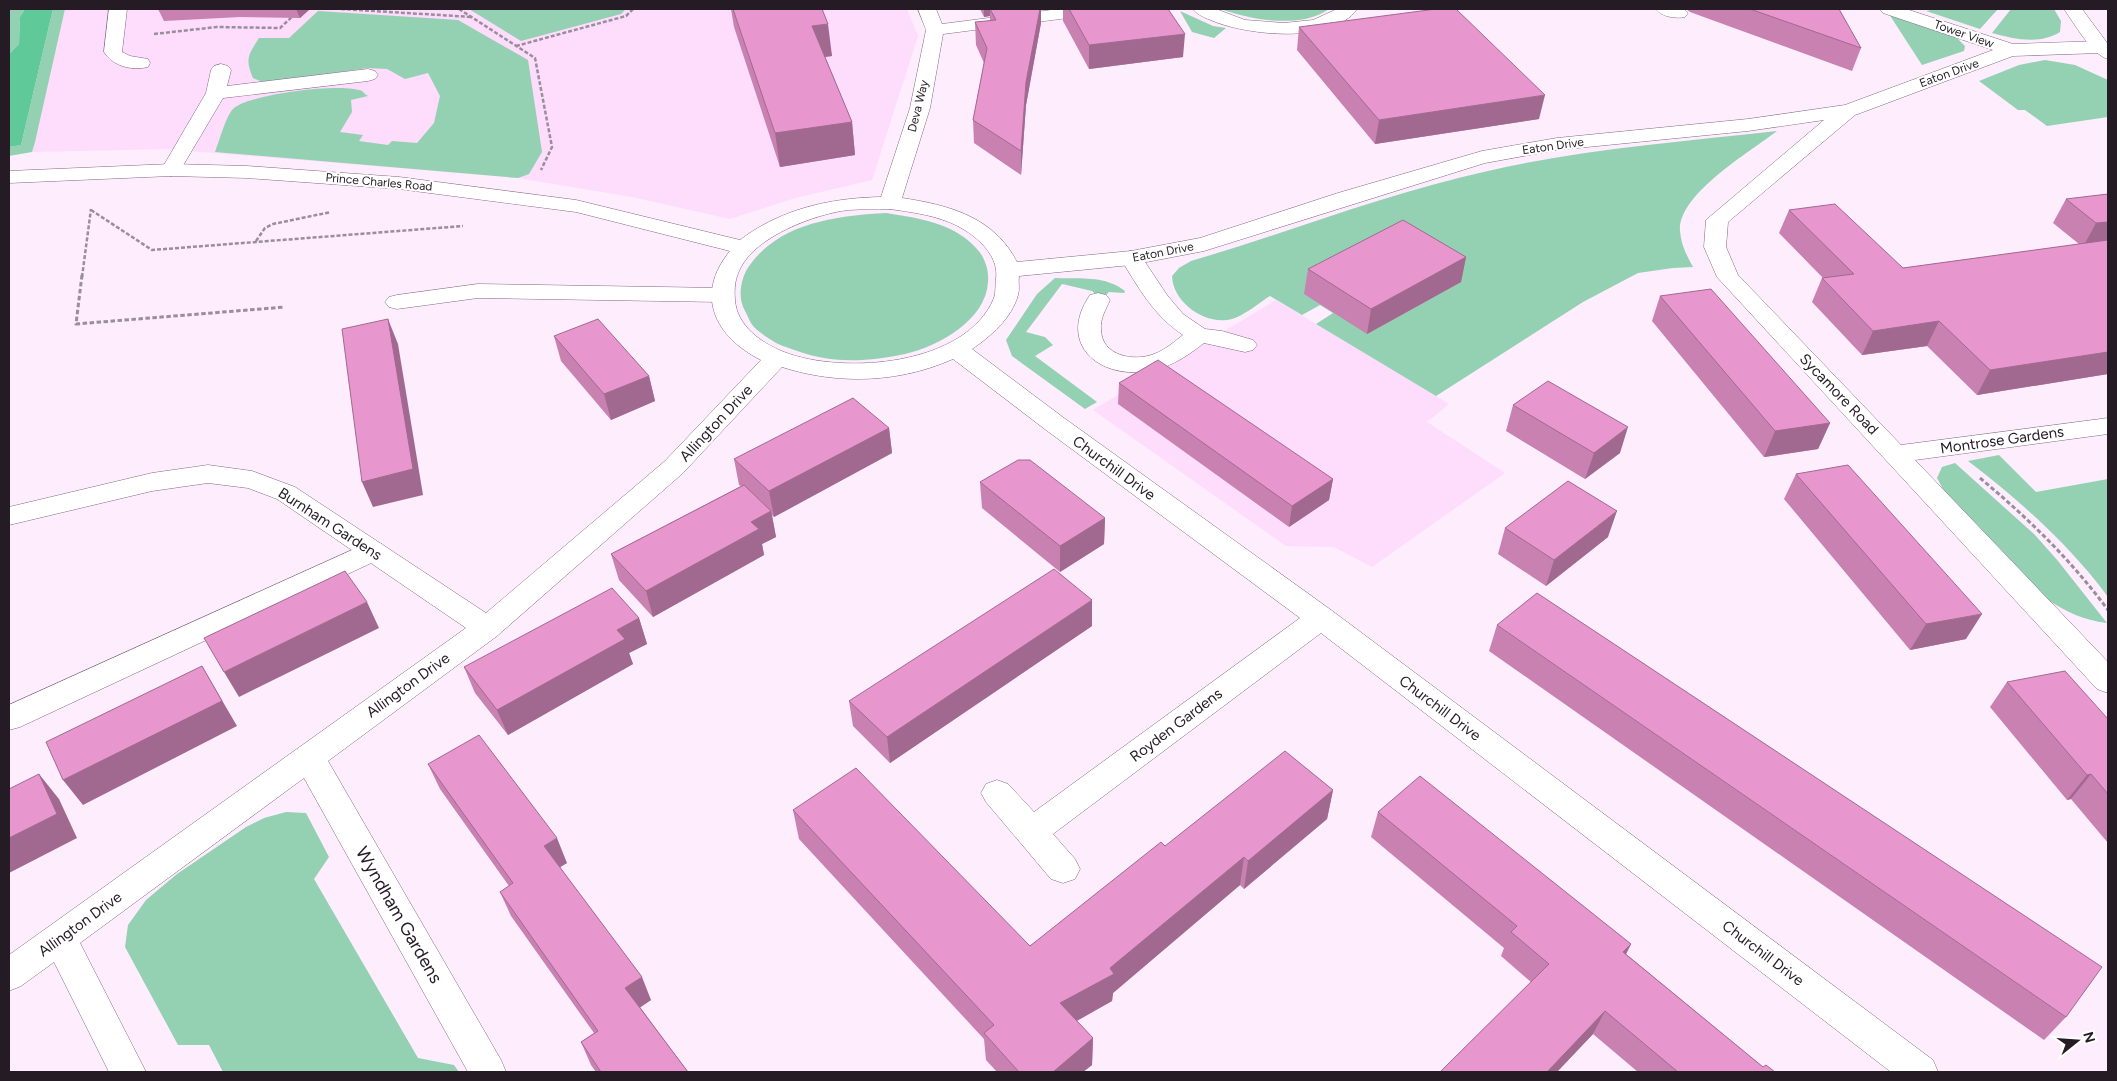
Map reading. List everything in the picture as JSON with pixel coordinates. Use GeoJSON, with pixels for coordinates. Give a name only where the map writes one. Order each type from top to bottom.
{"type":"FeatureCollection","features":[{"type":"Feature","properties":{"kind":"street"},"geometry":{"type":"LineString","coordinates":[[118,9],[113,52],[116,57],[122,60],[141,63]]}},
{"type":"Feature","properties":{"kind":"street"},"geometry":{"type":"LineString","coordinates":[[927,9],[935,30],[1099,9]]}},
{"type":"Feature","properties":{"kind":"street"},"geometry":{"type":"LineString","coordinates":[[1202,9],[1221,18],[1247,25],[1275,28],[1303,27],[1327,21],[1345,13],[1348,9]]}},
{"type":"Feature","properties":{"kind":"street","name":"Tower View"},"geometry":{"type":"LineString","coordinates":[[1888,9],[2011,50]]}},
{"type":"Feature","properties":{"kind":"street"},"geometry":{"type":"LineString","coordinates":[[2073,9],[2105,50]]}},
{"type":"Feature","properties":{"kind":"street","name":"Deva Way"},"geometry":{"type":"LineString","coordinates":[[890,203],[920,108],[935,30]]}},
{"type":"Feature","properties":{"kind":"street","name":"Eaton Drive"},"geometry":{"type":"LineString","coordinates":[[1008,270],[1131,258],[1204,244],[1482,157],[1557,144],[1748,125],[1849,110],[2011,50],[2105,50]]}},
{"type":"Feature","properties":{"kind":"street"},"geometry":{"type":"LineString","coordinates":[[171,170],[216,92],[221,70]]}},
{"type":"Feature","properties":{"kind":"street"},"geometry":{"type":"LineString","coordinates":[[216,92],[368,74]]}},
{"type":"Feature","properties":{"kind":"street","name":"Sycamore Road"},"geometry":{"type":"LineString","coordinates":[[1849,110],[1717,220],[1715,247],[1728,277],[1896,454],[2097,654],[2108,681]]}},
{"type":"Feature","properties":{"kind":"street","name":"Prince Charles Road"},"geometry":{"type":"LineString","coordinates":[[9,177],[171,170],[247,172],[365,180],[576,206],[744,248]]}},
{"type":"Feature","properties":{"kind":"street"},"geometry":{"type":"LineString","coordinates":[[890,203],[932,210],[968,224],[995,244],[1008,270],[1006,298],[989,325],[956,349],[914,365],[867,372],[819,370],[776,359],[746,342],[727,320],[721,295],[727,271],[744,248],[772,228],[808,213],[848,204],[890,203]]}},
{"type":"Feature","properties":{"kind":"street"},"geometry":{"type":"LineString","coordinates":[[1131,258],[1158,299],[1175,319],[1199,335],[1222,338],[1245,345]]}},
{"type":"Feature","properties":{"kind":"street"},"geometry":{"type":"LineString","coordinates":[[397,302],[478,291],[721,295]]}},
{"type":"Feature","properties":{"kind":"street"},"geometry":{"type":"LineString","coordinates":[[1098,300],[1088,333],[1092,344],[1100,354],[1115,362],[1129,366],[1164,359],[1199,335]]}},
{"type":"Feature","properties":{"kind":"street","name":"Churchill Drive"},"geometry":{"type":"LineString","coordinates":[[956,349],[1054,424],[1321,618],[1920,1072]]}},
{"type":"Feature","properties":{"kind":"street","name":"Allington Drive"},"geometry":{"type":"LineString","coordinates":[[9,975],[487,628],[674,467],[776,359]]}},
{"type":"Feature","properties":{"kind":"street","name":"Montrose Gardens"},"geometry":{"type":"LineString","coordinates":[[1896,454],[2108,426]]}},
{"type":"Feature","properties":{"kind":"street","name":"Burnham Gardens"},"geometry":{"type":"LineString","coordinates":[[9,516],[152,482],[208,474],[252,480],[286,493],[487,628]]}},
{"type":"Feature","properties":{"kind":"street"},"geometry":{"type":"LineString","coordinates":[[9,718],[372,550]]}},
{"type":"Feature","properties":{"kind":"street","name":"Royden Gardens"},"geometry":{"type":"LineString","coordinates":[[1032,832],[1321,618]]}},
{"type":"Feature","properties":{"kind":"street","name":"Wyndham Gardens"},"geometry":{"type":"LineString","coordinates":[[309,757],[488,1072]]}},
{"type":"Feature","properties":{"kind":"street"},"geometry":{"type":"LineString","coordinates":[[997,793],[1063,869]]}},
{"type":"Feature","properties":{"kind":"street"},"geometry":{"type":"LineString","coordinates":[[60,938],[128,1072]]}},
{"type":"Feature","properties":{"kind":"path"},"geometry":{"type":"LineString","coordinates":[[340,9],[472,17]]}},
{"type":"Feature","properties":{"kind":"path"},"geometry":{"type":"LineString","coordinates":[[459,9],[535,58],[552,146],[528,200]]}},
{"type":"Feature","properties":{"kind":"path"},"geometry":{"type":"LineString","coordinates":[[516,46],[626,16],[633,9]]}},
{"type":"Feature","properties":{"kind":"path"},"geometry":{"type":"LineString","coordinates":[[150,34],[202,27],[238,25],[280,28],[294,15]]}},
{"type":"Feature","properties":{"kind":"path"},"geometry":{"type":"LineString","coordinates":[[96,173],[76,324],[285,307]]}},
{"type":"Feature","properties":{"kind":"path"},"geometry":{"type":"LineString","coordinates":[[256,242],[265,228],[272,224],[333,212],[365,180]]}},
{"type":"Feature","properties":{"kind":"path"},"geometry":{"type":"LineString","coordinates":[[91,210],[152,250],[463,226]]}},
{"type":"Feature","properties":{"kind":"path"},"geometry":{"type":"LineString","coordinates":[[1942,448],[1995,490],[2045,537],[2093,589],[2108,610]]}},
{"type":"Feature","properties":{"kind":"shaded area"},"geometry":{"type":"Polygon","coordinates":[[[65,9],[907,9],[918,36],[872,180],[795,198],[730,219],[632,197],[518,178],[166,149],[32,152],[65,9]]]}},
{"type":"Feature","properties":{"kind":"shaded area"},"geometry":{"type":"Polygon","coordinates":[[[1276,300],[1449,404],[1427,422],[1505,473],[1372,567],[1334,547],[1286,546],[1093,410],[1276,300]]]}},
{"type":"Feature","properties":{"kind":"green space"},"geometry":{"type":"Polygon","coordinates":[[[9,9],[25,9],[20,17],[19,44],[9,54],[9,9]]]}},
{"type":"Feature","properties":{"kind":"green space"},"geometry":{"type":"Polygon","coordinates":[[[25,9],[53,9],[21,145],[9,147],[9,54],[19,44],[20,17],[25,9]]]}},
{"type":"Feature","properties":{"kind":"green space"},"geometry":{"type":"Polygon","coordinates":[[[53,9],[65,9],[35,142],[32,152],[9,156],[9,147],[21,145],[53,9]]]}},
{"type":"Feature","properties":{"kind":"green space"},"geometry":{"type":"Polygon","coordinates":[[[469,9],[626,9],[621,14],[521,41],[469,9]]]}},
{"type":"Feature","properties":{"kind":"green space"},"geometry":{"type":"Polygon","coordinates":[[[1221,9],[1329,9],[1305,19],[1276,21],[1221,9]]]}},
{"type":"Feature","properties":{"kind":"green space"},"geometry":{"type":"Polygon","coordinates":[[[1936,9],[1998,9],[1980,29],[1926,11],[1936,9]]]}},
{"type":"Feature","properties":{"kind":"green space"},"geometry":{"type":"Polygon","coordinates":[[[2011,9],[2054,9],[2061,21],[2060,32],[2035,40],[2018,39],[1992,33],[2011,9]]]}},
{"type":"Feature","properties":{"kind":"green space"},"geometry":{"type":"Polygon","coordinates":[[[318,11],[458,20],[528,60],[542,152],[529,174],[518,178],[215,152],[225,123],[233,109],[257,99],[296,91],[336,88],[362,91],[368,96],[351,100],[352,112],[340,132],[363,135],[359,141],[388,145],[392,141],[417,143],[434,123],[440,96],[428,73],[405,79],[387,69],[368,68],[265,83],[253,78],[248,61],[252,49],[259,38],[289,38],[318,11]]]}},
{"type":"Feature","properties":{"kind":"green space"},"geometry":{"type":"Polygon","coordinates":[[[1180,11],[1213,26],[1226,28],[1214,38],[1192,32],[1180,11]]]}},
{"type":"Feature","properties":{"kind":"green space"},"geometry":{"type":"Polygon","coordinates":[[[1887,11],[1954,35],[1965,46],[1964,51],[1922,65],[1887,11]]]}},
{"type":"Feature","properties":{"kind":"green space"},"geometry":{"type":"Polygon","coordinates":[[[2045,60],[2075,65],[2108,80],[2108,117],[2047,126],[2025,110],[2018,110],[1979,81],[2019,65],[2045,60]]]}},
{"type":"Feature","properties":{"kind":"green space"},"geometry":{"type":"Polygon","coordinates":[[[1777,131],[1718,175],[1691,203],[1682,217],[1680,231],[1683,246],[1693,267],[1638,273],[1583,302],[1436,396],[1316,324],[1333,313],[1320,305],[1302,315],[1270,296],[1247,312],[1232,319],[1212,319],[1202,316],[1193,310],[1178,295],[1174,286],[1172,276],[1179,268],[1191,261],[1376,201],[1450,180],[1560,157],[1777,131]]]}},
{"type":"Feature","properties":{"kind":"green space"},"geometry":{"type":"Polygon","coordinates":[[[886,213],[923,220],[946,227],[967,240],[982,255],[988,273],[988,282],[985,296],[979,308],[970,319],[946,338],[932,345],[905,354],[873,359],[829,359],[802,353],[774,342],[757,330],[743,306],[741,291],[746,271],[758,255],[773,242],[790,232],[808,225],[827,220],[886,213]]]}},
{"type":"Feature","properties":{"kind":"green space"},"geometry":{"type":"Polygon","coordinates":[[[1055,278],[1100,280],[1109,282],[1125,291],[1124,293],[1109,292],[1102,299],[1092,291],[1062,284],[1026,332],[1045,337],[1053,345],[1035,356],[1097,402],[1085,409],[1012,356],[1006,340],[1037,294],[1055,278]]]}},
{"type":"Feature","properties":{"kind":"green space"},"geometry":{"type":"Polygon","coordinates":[[[1999,455],[2036,492],[2108,479],[2108,597],[2078,560],[2043,524],[1968,461],[1999,455]]]}},
{"type":"Feature","properties":{"kind":"green space"},"geometry":{"type":"Polygon","coordinates":[[[1955,463],[2035,535],[2107,623],[2075,615],[2047,599],[1944,491],[1937,478],[1942,467],[1955,463]]]}},
{"type":"Feature","properties":{"kind":"green space"},"geometry":{"type":"Polygon","coordinates":[[[286,812],[306,813],[329,857],[314,879],[418,1058],[454,1065],[459,1072],[223,1072],[209,1045],[178,1045],[125,947],[128,925],[146,900],[177,874],[246,827],[264,818],[286,812]]]}},
{"type":"Feature","properties":{"kind":"building"},"geometry":{"type":"Polygon","coordinates":[[[733,9],[822,9],[828,24],[812,26],[852,122],[775,133],[733,9]]]}},
{"type":"Feature","properties":{"kind":"building"},"geometry":{"type":"Polygon","coordinates":[[[990,9],[1040,9],[1026,82],[1021,151],[973,120],[987,48],[975,22],[996,20],[990,9]]]}},
{"type":"Feature","properties":{"kind":"building"},"geometry":{"type":"Polygon","coordinates":[[[1069,9],[1168,9],[1185,34],[1089,45],[1069,9]]]}},
{"type":"Feature","properties":{"kind":"building"},"geometry":{"type":"Polygon","coordinates":[[[1436,9],[1456,9],[1545,95],[1379,120],[1299,27],[1436,9]]]}},
{"type":"Feature","properties":{"kind":"building"},"geometry":{"type":"Polygon","coordinates":[[[1750,9],[1839,9],[1861,48],[1750,9]]]}},
{"type":"Feature","properties":{"kind":"building"},"geometry":{"type":"Polygon","coordinates":[[[2108,194],[2108,222],[2096,223],[2066,199],[2108,194]]]}},
{"type":"Feature","properties":{"kind":"building"},"geometry":{"type":"Polygon","coordinates":[[[1835,204],[1903,268],[2108,240],[2108,352],[1990,370],[1939,321],[1873,331],[1822,278],[1854,274],[1789,210],[1835,204]]]}},
{"type":"Feature","properties":{"kind":"building"},"geometry":{"type":"Polygon","coordinates":[[[1403,220],[1466,257],[1371,309],[1308,269],[1403,220]]]}},
{"type":"Feature","properties":{"kind":"building"},"geometry":{"type":"Polygon","coordinates":[[[1711,289],[1830,423],[1775,431],[1660,296],[1711,289]]]}},
{"type":"Feature","properties":{"kind":"building"},"geometry":{"type":"Polygon","coordinates":[[[388,319],[413,469],[362,482],[342,329],[388,319]]]}},
{"type":"Feature","properties":{"kind":"building"},"geometry":{"type":"Polygon","coordinates":[[[598,319],[649,376],[604,394],[554,336],[598,319]]]}},
{"type":"Feature","properties":{"kind":"building"},"geometry":{"type":"Polygon","coordinates":[[[1158,360],[1333,479],[1292,506],[1119,383],[1158,360]]]}},
{"type":"Feature","properties":{"kind":"building"},"geometry":{"type":"Polygon","coordinates":[[[1548,381],[1628,427],[1594,453],[1513,405],[1548,381]]]}},
{"type":"Feature","properties":{"kind":"building"},"geometry":{"type":"Polygon","coordinates":[[[853,398],[889,428],[769,491],[734,459],[853,398]]]}},
{"type":"Feature","properties":{"kind":"building"},"geometry":{"type":"Polygon","coordinates":[[[1018,460],[1030,460],[1105,518],[1060,546],[980,482],[1018,460]]]}},
{"type":"Feature","properties":{"kind":"building"},"geometry":{"type":"Polygon","coordinates":[[[1848,465],[1982,614],[1926,624],[1796,474],[1848,465]]]}},
{"type":"Feature","properties":{"kind":"building"},"geometry":{"type":"Polygon","coordinates":[[[1568,481],[1617,511],[1554,560],[1505,528],[1568,481]]]}},
{"type":"Feature","properties":{"kind":"building"},"geometry":{"type":"Polygon","coordinates":[[[744,485],[771,511],[751,522],[759,529],[646,591],[611,554],[744,485]]]}},
{"type":"Feature","properties":{"kind":"building"},"geometry":{"type":"Polygon","coordinates":[[[1054,569],[1092,600],[887,737],[849,701],[1054,569]]]}},
{"type":"Feature","properties":{"kind":"building"},"geometry":{"type":"Polygon","coordinates":[[[345,571],[367,602],[224,672],[204,638],[345,571]]]}},
{"type":"Feature","properties":{"kind":"building"},"geometry":{"type":"Polygon","coordinates":[[[612,588],[639,618],[617,630],[625,639],[497,710],[464,667],[612,588]]]}},
{"type":"Feature","properties":{"kind":"building"},"geometry":{"type":"Polygon","coordinates":[[[1537,593],[2102,967],[2066,1017],[1497,625],[1537,593]]]}},
{"type":"Feature","properties":{"kind":"building"},"geometry":{"type":"Polygon","coordinates":[[[202,666],[222,701],[63,780],[46,742],[202,666]]]}},
{"type":"Feature","properties":{"kind":"building"},"geometry":{"type":"Polygon","coordinates":[[[2065,671],[2108,719],[2108,794],[2091,774],[2087,775],[2007,682],[2065,671]]]}},
{"type":"Feature","properties":{"kind":"building"},"geometry":{"type":"Polygon","coordinates":[[[479,735],[557,838],[544,846],[642,977],[625,988],[688,1072],[601,1072],[581,1042],[598,1031],[500,892],[513,883],[428,764],[479,735]]]}},
{"type":"Feature","properties":{"kind":"building"},"geometry":{"type":"Polygon","coordinates":[[[1285,751],[1333,790],[1248,861],[1244,857],[1110,968],[1114,974],[1060,1003],[1093,1038],[1053,1072],[1019,1072],[984,1033],[994,1025],[793,810],[856,768],[1030,946],[1161,842],[1165,846],[1285,751]]]}},
{"type":"Feature","properties":{"kind":"building"},"geometry":{"type":"Polygon","coordinates":[[[39,774],[57,814],[9,838],[9,789],[39,774]]]}},
{"type":"Feature","properties":{"kind":"building"},"geometry":{"type":"Polygon","coordinates":[[[1420,776],[1631,944],[1623,952],[1763,1067],[1766,1065],[1775,1072],[1678,1072],[1605,1011],[1547,1072],[1440,1072],[1549,964],[1511,932],[1517,926],[1378,812],[1420,776]]]}}]}
